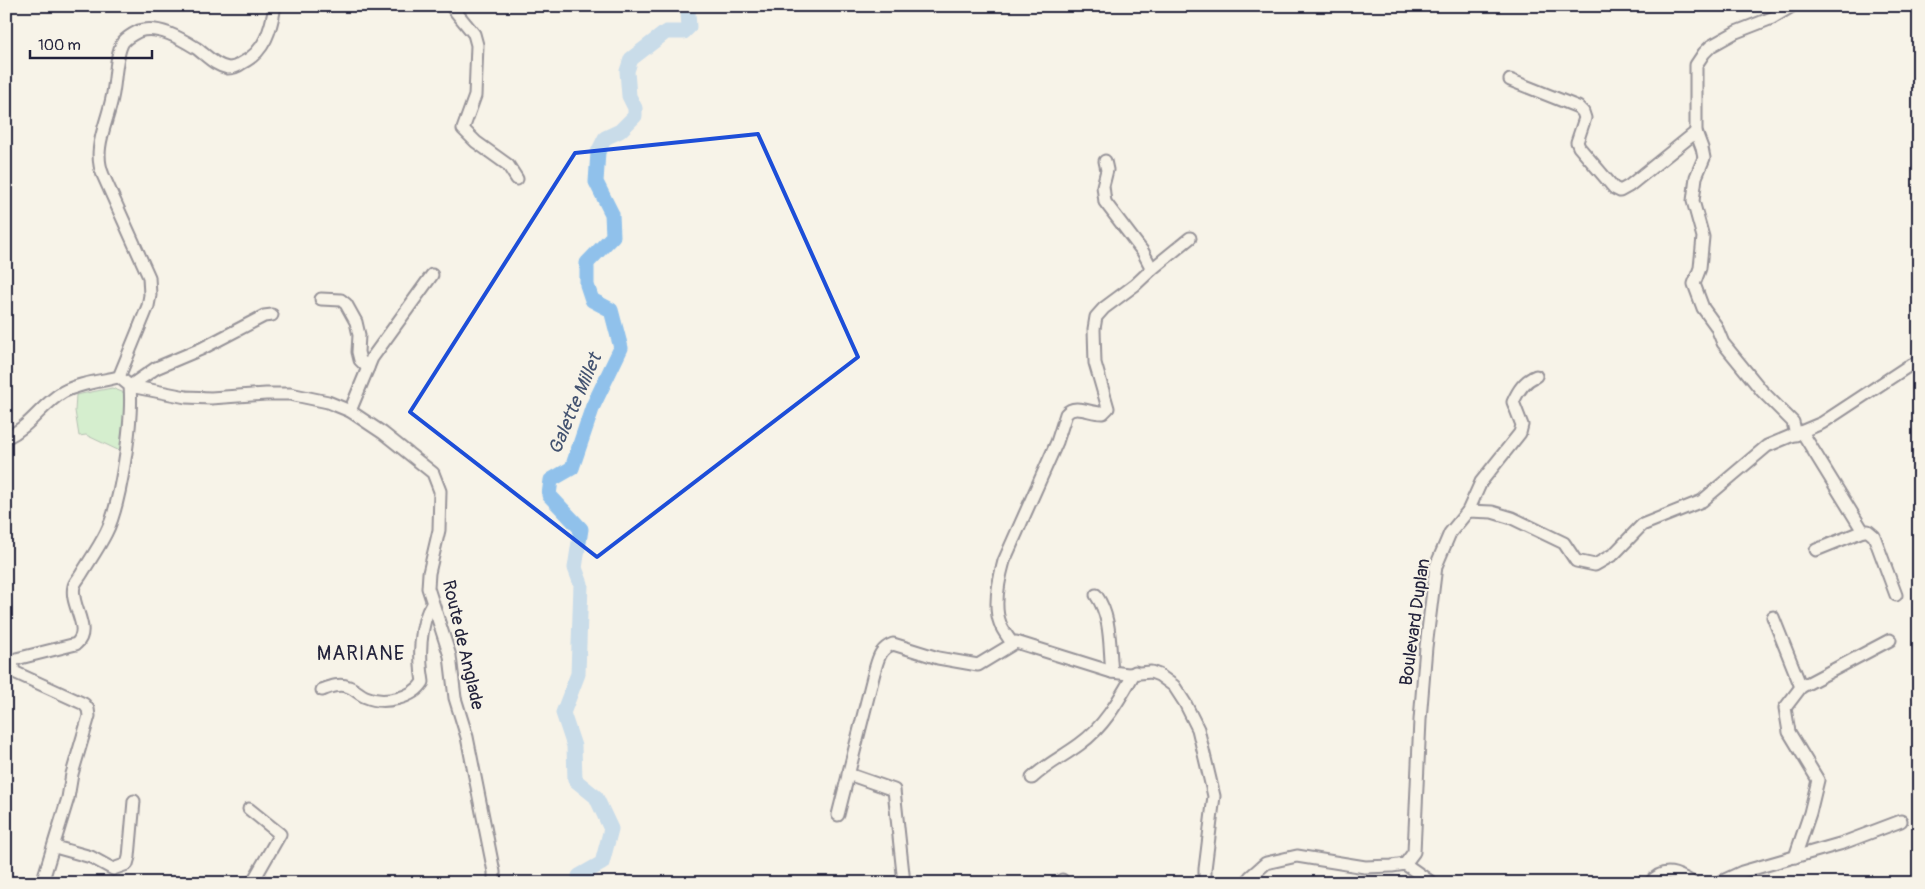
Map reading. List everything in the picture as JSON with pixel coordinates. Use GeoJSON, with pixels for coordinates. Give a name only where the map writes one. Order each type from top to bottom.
{"type":"FeatureCollection","features":[{"type":"Feature","properties":{"kind":"street"},"geometry":{"type":"LineString","coordinates":[[119,377],[148,306],[150,295],[149,277],[103,176],[98,159],[112,98],[120,49],[124,41],[132,34],[142,30],[153,30],[168,33],[184,41],[214,63],[228,68],[236,66],[247,61],[261,49],[271,26],[274,6]]}},
{"type":"Feature","properties":{"kind":"street"},"geometry":{"type":"LineString","coordinates":[[451,6],[474,34],[477,45],[475,96],[463,129],[508,165],[517,179]]}},
{"type":"Feature","properties":{"kind":"street"},"geometry":{"type":"LineString","coordinates":[[1792,6],[1772,18],[1722,39],[1704,53],[1696,65],[1696,132],[1704,158],[1696,177],[1693,201],[1703,237],[1700,268],[1694,284],[1703,308],[1716,326],[1723,343],[1762,391],[1793,422],[1863,531],[1872,534],[1877,542],[1896,595]]}},
{"type":"Feature","properties":{"kind":"street"},"geometry":{"type":"LineString","coordinates":[[1510,80],[1578,107],[1583,112],[1585,118],[1577,142],[1579,148],[1614,188],[1620,190],[1629,186],[1696,132]]}},
{"type":"Feature","properties":{"kind":"street"},"geometry":{"type":"LineString","coordinates":[[1105,161],[1107,170],[1103,186],[1104,202],[1143,252],[1152,269]]}},
{"type":"Feature","properties":{"kind":"street"},"geometry":{"type":"LineString","coordinates":[[1012,643],[999,622],[998,612],[1000,575],[1004,561],[1054,450],[1066,414],[1076,409],[1103,414],[1108,408],[1095,363],[1094,329],[1096,317],[1104,308],[1135,285],[1190,238]]}},
{"type":"Feature","properties":{"kind":"street"},"geometry":{"type":"LineString","coordinates":[[350,411],[378,349],[432,275]]}},
{"type":"Feature","properties":{"kind":"street"},"geometry":{"type":"LineString","coordinates":[[321,299],[341,300],[346,304],[356,322],[359,335],[358,352],[360,360],[368,368]]}},
{"type":"Feature","properties":{"kind":"street"},"geometry":{"type":"LineString","coordinates":[[130,386],[156,368],[201,349],[264,316],[272,315]]}},
{"type":"Feature","properties":{"kind":"street"},"geometry":{"type":"LineString","coordinates":[[1468,511],[1492,512],[1512,518],[1564,543],[1576,561],[1595,564],[1614,554],[1642,524],[1702,501],[1767,446],[1799,434],[1822,422],[1907,367],[1919,362]]}},
{"type":"Feature","properties":{"kind":"street","name":"Boulevard Duplan"},"geometry":{"type":"LineString","coordinates":[[1405,864],[1414,852],[1420,720],[1426,647],[1436,566],[1450,533],[1468,511],[1481,482],[1520,433],[1522,425],[1513,402],[1517,392],[1529,379],[1536,376]]}},
{"type":"Feature","properties":{"kind":"street"},"geometry":{"type":"LineString","coordinates":[[42,883],[55,846],[56,834],[68,798],[72,774],[89,716],[88,709],[84,704],[14,672],[9,662],[76,644],[80,641],[83,628],[74,597],[74,586],[107,532],[121,479],[131,404],[130,386],[119,377]]}},
{"type":"Feature","properties":{"kind":"street"},"geometry":{"type":"LineString","coordinates":[[6,438],[22,429],[63,392],[74,387],[119,377]]}},
{"type":"Feature","properties":{"kind":"street","name":"Route de Anglade"},"geometry":{"type":"LineString","coordinates":[[130,386],[186,397],[211,398],[290,394],[328,402],[350,411],[383,433],[433,474],[440,491],[439,530],[429,573],[428,588],[450,656],[455,698],[467,737],[494,872],[494,883]]}},
{"type":"Feature","properties":{"kind":"street"},"geometry":{"type":"LineString","coordinates":[[1816,550],[1863,531]]}},
{"type":"Feature","properties":{"kind":"street"},"geometry":{"type":"LineString","coordinates":[[1096,595],[1103,605],[1106,615],[1112,672]]}},
{"type":"Feature","properties":{"kind":"street"},"geometry":{"type":"LineString","coordinates":[[322,690],[334,685],[348,686],[365,697],[385,700],[410,694],[419,689],[423,682],[421,672],[422,628],[426,613],[432,604]]}},
{"type":"Feature","properties":{"kind":"street"},"geometry":{"type":"LineString","coordinates":[[1773,617],[1801,687]]}},
{"type":"Feature","properties":{"kind":"street"},"geometry":{"type":"LineString","coordinates":[[1795,857],[1810,813],[1818,780],[1789,732],[1784,708],[1801,687],[1890,640]]}},
{"type":"Feature","properties":{"kind":"street"},"geometry":{"type":"LineString","coordinates":[[838,815],[879,654],[884,648],[893,644],[938,658],[978,665],[1012,643],[1021,643],[1112,672],[1128,674],[1151,672],[1159,675],[1174,686],[1198,728],[1214,796],[1205,869],[1206,883]]}},
{"type":"Feature","properties":{"kind":"street"},"geometry":{"type":"LineString","coordinates":[[1032,778],[1052,761],[1080,744],[1104,721],[1135,672]]}},
{"type":"Feature","properties":{"kind":"street"},"geometry":{"type":"LineString","coordinates":[[848,774],[894,790],[904,883]]}},
{"type":"Feature","properties":{"kind":"street"},"geometry":{"type":"LineString","coordinates":[[55,846],[91,857],[113,869],[127,864],[130,857],[134,801]]}},
{"type":"Feature","properties":{"kind":"street"},"geometry":{"type":"LineString","coordinates":[[250,809],[280,834],[252,883]]}},
{"type":"Feature","properties":{"kind":"street"},"geometry":{"type":"LineString","coordinates":[[1718,883],[1742,872],[1873,833],[1902,821]]}},
{"type":"Feature","properties":{"kind":"street"},"geometry":{"type":"LineString","coordinates":[[1248,883],[1250,877],[1266,863],[1297,856],[1365,867],[1405,864],[1432,883]]}},
{"type":"Feature","properties":{"kind":"street"},"geometry":{"type":"LineString","coordinates":[[1650,883],[1659,875],[1676,873],[1693,883]]}},
{"type":"Feature","properties":{"kind":"highlighted area"},"geometry":{"type":"Polygon","coordinates":[[[758,134],[858,357],[597,557],[410,412],[575,153],[758,134]]]}},
{"type":"Feature","properties":{"kind":"green space"},"geometry":{"type":"Polygon","coordinates":[[[112,388],[127,394],[122,452],[86,435],[79,436],[75,411],[76,395],[112,388]]]}},
{"type":"Feature","properties":{"kind":"waterway","name":"Galette Millet"},"geometry":{"type":"LineString","coordinates":[[579,876],[602,863],[611,829],[596,797],[575,780],[574,746],[563,713],[578,674],[581,584],[575,568],[581,529],[549,495],[551,480],[572,468],[593,406],[621,348],[611,310],[592,300],[587,285],[587,263],[613,236],[612,214],[596,182],[598,152],[605,138],[620,131],[635,116],[635,108],[629,96],[627,71],[631,59],[666,32],[684,32],[689,27],[688,13],[690,6]]}},
{"type":"Feature","properties":{"kind":"district","name":"MARIANE"},"geometry":{"type":"Point","coordinates":[361,653]}}]}
